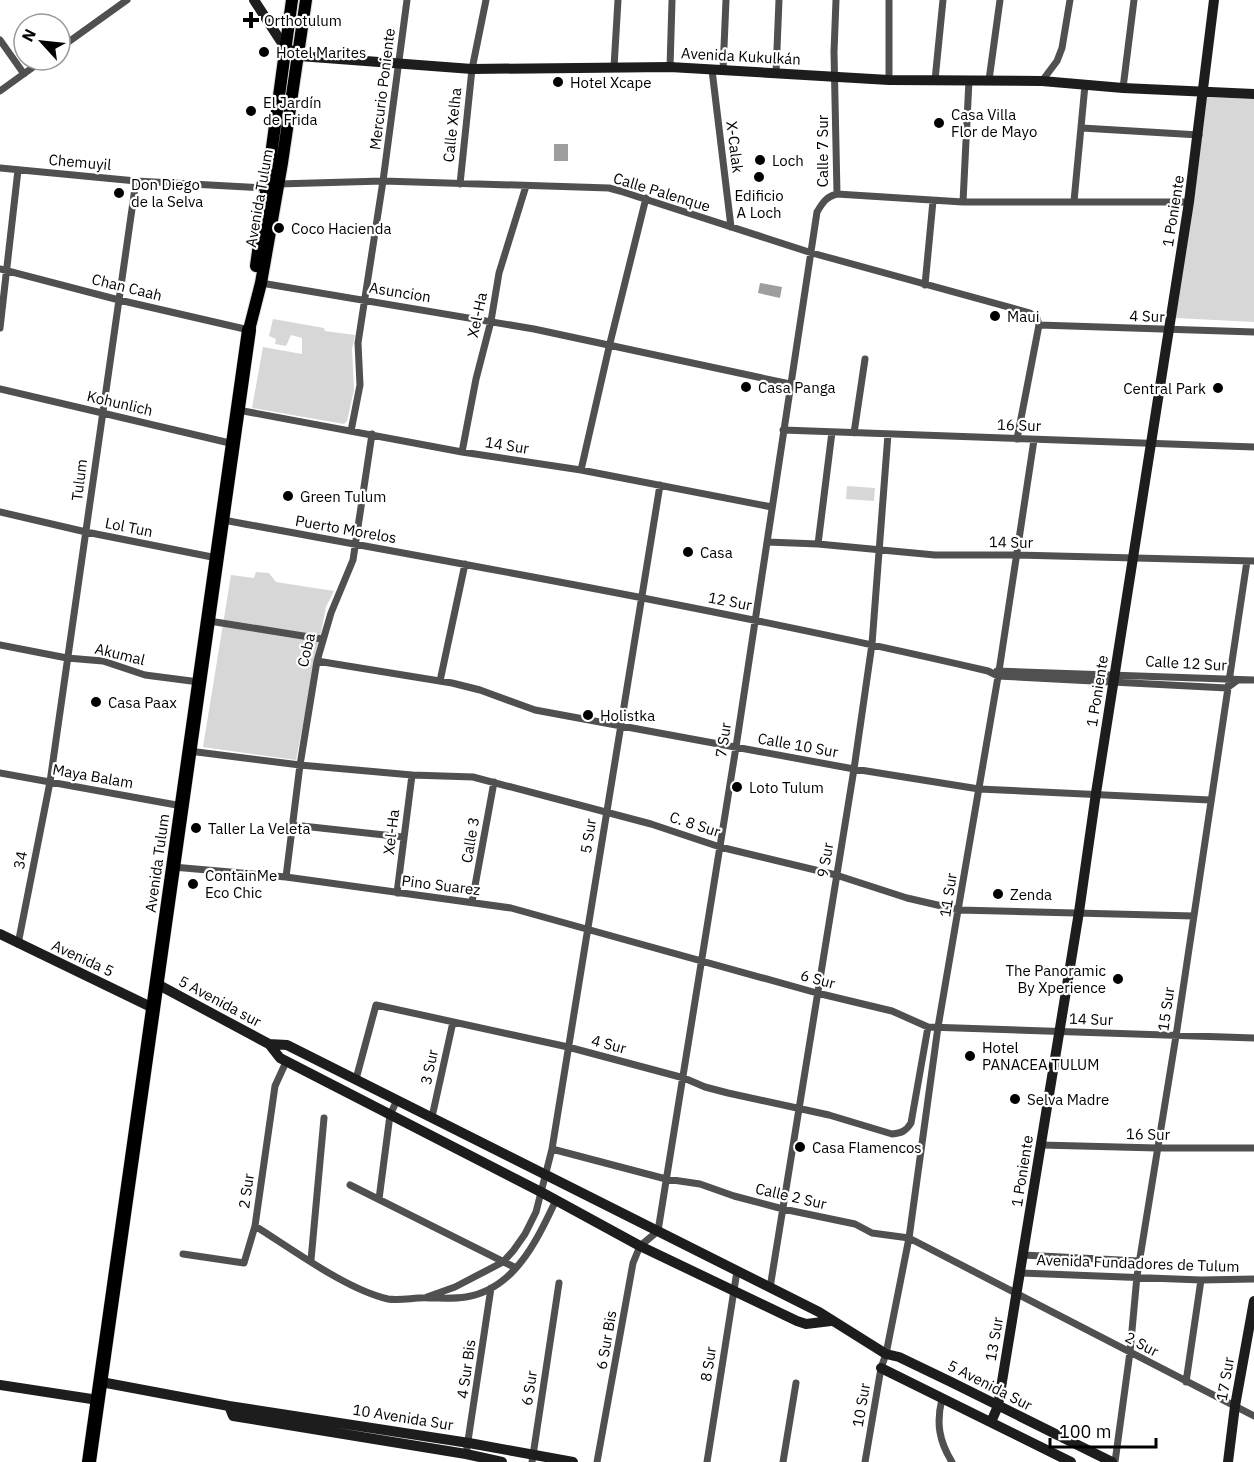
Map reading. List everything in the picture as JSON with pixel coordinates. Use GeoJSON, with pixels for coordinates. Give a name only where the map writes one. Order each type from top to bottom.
{"type":"FeatureCollection","features":[{"type":"Feature","properties":{"kind":"highway","name":"Avenida Tulum"},"geometry":{"type":"LineString","coordinates":[[89,1462],[249,330]]}},
{"type":"Feature","properties":{"kind":"main road","name":"Avenida Tulum"},"geometry":{"type":"LineString","coordinates":[[249,330],[265,188],[292,0]]}},
{"type":"Feature","properties":{"kind":"main road","name":"Avenida Tulum"},"geometry":{"type":"LineString","coordinates":[[249,330],[261,283],[306,0]]}},
{"type":"Feature","properties":{"kind":"street"},"geometry":{"type":"LineString","coordinates":[[72,38],[116,3],[127,0]]}},
{"type":"Feature","properties":{"kind":"street"},"geometry":{"type":"LineString","coordinates":[[254,0],[285,46],[298,56]]}},
{"type":"Feature","properties":{"kind":"street","name":"Mercurio Poniente"},"geometry":{"type":"LineString","coordinates":[[383,181],[407,0]]}},
{"type":"Feature","properties":{"kind":"street","name":"Calle Xelha"},"geometry":{"type":"LineString","coordinates":[[460,184],[472,69],[486,0]]}},
{"type":"Feature","properties":{"kind":"street"},"geometry":{"type":"LineString","coordinates":[[614,67],[618,0]]}},
{"type":"Feature","properties":{"kind":"street","name":"X-Calak"},"geometry":{"type":"LineString","coordinates":[[726,0],[717,70],[731,227]]}},
{"type":"Feature","properties":{"kind":"street"},"geometry":{"type":"LineString","coordinates":[[776,73],[779,0]]}},
{"type":"Feature","properties":{"kind":"street","name":"Calle 7 Sur"},"geometry":{"type":"LineString","coordinates":[[812,253],[817,212],[823,202],[837,194],[836,0]]}},
{"type":"Feature","properties":{"kind":"street"},"geometry":{"type":"LineString","coordinates":[[889,0],[889,80]]}},
{"type":"Feature","properties":{"kind":"street"},"geometry":{"type":"LineString","coordinates":[[935,80],[943,0]]}},
{"type":"Feature","properties":{"kind":"street"},"geometry":{"type":"LineString","coordinates":[[988,80],[1000,0]]}},
{"type":"Feature","properties":{"kind":"street"},"geometry":{"type":"LineString","coordinates":[[1042,81],[1057,61],[1062,48],[1070,0]]}},
{"type":"Feature","properties":{"kind":"street"},"geometry":{"type":"LineString","coordinates":[[1123,88],[1134,0]]}},
{"type":"Feature","properties":{"kind":"street","name":"1 Poniente"},"geometry":{"type":"LineString","coordinates":[[1017,1294],[1190,202],[1214,0]]}},
{"type":"Feature","properties":{"kind":"street"},"geometry":{"type":"LineString","coordinates":[[670,68],[672,1]]}},
{"type":"Feature","properties":{"kind":"street"},"geometry":{"type":"LineString","coordinates":[[0,40],[24,74]]}},
{"type":"Feature","properties":{"kind":"street","name":"Avenida Kukulkán"},"geometry":{"type":"LineString","coordinates":[[298,56],[472,69],[670,68],[889,80],[1042,81],[1123,88],[1254,94]]}},
{"type":"Feature","properties":{"kind":"street"},"geometry":{"type":"LineString","coordinates":[[0,91],[27,72]]}},
{"type":"Feature","properties":{"kind":"street"},"geometry":{"type":"LineString","coordinates":[[963,202],[969,80]]}},
{"type":"Feature","properties":{"kind":"street"},"geometry":{"type":"LineString","coordinates":[[1074,201],[1085,85]]}},
{"type":"Feature","properties":{"kind":"street"},"geometry":{"type":"LineString","coordinates":[[1082,128],[1199,135]]}},
{"type":"Feature","properties":{"kind":"street","name":"Chemuyil"},"geometry":{"type":"LineString","coordinates":[[0,168],[136,181],[265,188]]}},
{"type":"Feature","properties":{"kind":"street"},"geometry":{"type":"LineString","coordinates":[[0,328],[3,269],[18,170]]}},
{"type":"Feature","properties":{"kind":"street","name":"Tulum"},"geometry":{"type":"LineString","coordinates":[[50,782],[136,181]]}},
{"type":"Feature","properties":{"kind":"street"},"geometry":{"type":"LineString","coordinates":[[351,431],[360,385],[357,351],[383,181]]}},
{"type":"Feature","properties":{"kind":"street","name":"Calle Palenque"},"geometry":{"type":"LineString","coordinates":[[265,188],[278,184],[383,181],[609,188],[812,253],[1030,313],[1038,321]]}},
{"type":"Feature","properties":{"kind":"street","name":"Xel-Ha"},"geometry":{"type":"LineString","coordinates":[[462,452],[503,257],[526,186]]}},
{"type":"Feature","properties":{"kind":"street"},"geometry":{"type":"LineString","coordinates":[[837,194],[963,202],[1190,202]]}},
{"type":"Feature","properties":{"kind":"street"},"geometry":{"type":"LineString","coordinates":[[581,470],[646,198]]}},
{"type":"Feature","properties":{"kind":"street"},"geometry":{"type":"LineString","coordinates":[[925,285],[933,201]]}},
{"type":"Feature","properties":{"kind":"street","name":"7 Sur"},"geometry":{"type":"LineString","coordinates":[[658,1232],[812,253]]}},
{"type":"Feature","properties":{"kind":"street","name":"Chan Caah"},"geometry":{"type":"LineString","coordinates":[[3,269],[119,300],[249,330]]}},
{"type":"Feature","properties":{"kind":"street","name":"Asuncion"},"geometry":{"type":"LineString","coordinates":[[261,283],[534,328],[610,343]]}},
{"type":"Feature","properties":{"kind":"street"},"geometry":{"type":"LineString","coordinates":[[1017,440],[1038,321]]}},
{"type":"Feature","properties":{"kind":"street","name":"4 Sur"},"geometry":{"type":"LineString","coordinates":[[1038,321],[1169,330],[1254,332]]}},
{"type":"Feature","properties":{"kind":"street"},"geometry":{"type":"LineString","coordinates":[[610,343],[790,384]]}},
{"type":"Feature","properties":{"kind":"street"},"geometry":{"type":"LineString","coordinates":[[854,433],[865,359]]}},
{"type":"Feature","properties":{"kind":"street","name":"Kohunlich"},"geometry":{"type":"LineString","coordinates":[[0,390],[234,444]]}},
{"type":"Feature","properties":{"kind":"street","name":"14 Sur"},"geometry":{"type":"LineString","coordinates":[[238,410],[462,452],[581,470],[772,507]]}},
{"type":"Feature","properties":{"kind":"street","name":"16 Sur"},"geometry":{"type":"LineString","coordinates":[[783,430],[1254,447]]}},
{"type":"Feature","properties":{"kind":"street"},"geometry":{"type":"LineString","coordinates":[[818,544],[832,432]]}},
{"type":"Feature","properties":{"kind":"street","name":"Coba"},"geometry":{"type":"LineString","coordinates":[[286,878],[316,662],[322,639],[348,574],[355,544],[372,434]]}},
{"type":"Feature","properties":{"kind":"street","name":"9 Sur"},"geometry":{"type":"LineString","coordinates":[[770,1288],[872,644],[888,434]]}},
{"type":"Feature","properties":{"kind":"street","name":"11 Sur"},"geometry":{"type":"LineString","coordinates":[[886,1354],[909,1238],[938,1027],[999,673],[1034,440]]}},
{"type":"Feature","properties":{"kind":"street","name":"5 Sur"},"geometry":{"type":"LineString","coordinates":[[502,1262],[525,1234],[537,1212],[552,1149],[660,485]]}},
{"type":"Feature","properties":{"kind":"street","name":"Lol Tun"},"geometry":{"type":"LineString","coordinates":[[0,512],[217,558]]}},
{"type":"Feature","properties":{"kind":"street","name":"Puerto Morelos"},"geometry":{"type":"LineString","coordinates":[[223,520],[465,564]]}},
{"type":"Feature","properties":{"kind":"street","name":"14 Sur"},"geometry":{"type":"LineString","coordinates":[[767,542],[818,544],[935,555],[1250,561]]}},
{"type":"Feature","properties":{"kind":"street","name":"15 Sur"},"geometry":{"type":"LineString","coordinates":[[1114,1462],[1130,1352],[1139,1261],[1176,1036],[1227,688],[1250,561]]}},
{"type":"Feature","properties":{"kind":"street"},"geometry":{"type":"LineString","coordinates":[[440,681],[465,564]]}},
{"type":"Feature","properties":{"kind":"street","name":"12 Sur"},"geometry":{"type":"LineString","coordinates":[[465,564],[755,620],[988,671]]}},
{"type":"Feature","properties":{"kind":"street"},"geometry":{"type":"LineString","coordinates":[[209,621],[322,639]]}},
{"type":"Feature","properties":{"kind":"street","name":"Akumal"},"geometry":{"type":"LineString","coordinates":[[0,645],[67,658],[103,662],[145,675],[199,682]]}},
{"type":"Feature","properties":{"kind":"street","name":"Calle 10 Sur"},"geometry":{"type":"LineString","coordinates":[[316,662],[440,681],[480,690],[535,710],[854,769],[979,789],[1210,800]]}},
{"type":"Feature","properties":{"kind":"street","name":"Calle 12 Sur"},"geometry":{"type":"LineString","coordinates":[[988,671],[1114,678],[1229,678],[1238,680]]}},
{"type":"Feature","properties":{"kind":"street","name":"Calle 12 Sur"},"geometry":{"type":"LineString","coordinates":[[1150,679],[1227,688],[1238,680]]}},
{"type":"Feature","properties":{"kind":"street"},"geometry":{"type":"LineString","coordinates":[[1238,680],[1254,680]]}},
{"type":"Feature","properties":{"kind":"street","name":"C. 8 Sur"},"geometry":{"type":"LineString","coordinates":[[189,751],[300,765],[412,775],[473,777],[651,824],[720,847],[836,875],[907,898],[959,910],[1194,916]]}},
{"type":"Feature","properties":{"kind":"street","name":"Maya Balam"},"geometry":{"type":"LineString","coordinates":[[0,773],[182,806]]}},
{"type":"Feature","properties":{"kind":"street","name":"Xel-Ha"},"geometry":{"type":"LineString","coordinates":[[397,892],[412,775]]}},
{"type":"Feature","properties":{"kind":"street","name":"34"},"geometry":{"type":"LineString","coordinates":[[18,944],[50,782]]}},
{"type":"Feature","properties":{"kind":"street","name":"Calle 3"},"geometry":{"type":"LineString","coordinates":[[472,902],[494,782]]}},
{"type":"Feature","properties":{"kind":"street"},"geometry":{"type":"LineString","coordinates":[[292,825],[404,837]]}},
{"type":"Feature","properties":{"kind":"street","name":"Pino Suarez"},"geometry":{"type":"LineString","coordinates":[[172,867],[286,878],[511,908],[701,960]]}},
{"type":"Feature","properties":{"kind":"street","name":"Avenida 5"},"geometry":{"type":"LineString","coordinates":[[0,934],[153,1008]]}},
{"type":"Feature","properties":{"kind":"street","name":"6 Sur"},"geometry":{"type":"LineString","coordinates":[[701,960],[817,993],[892,1011],[928,1027]]}},
{"type":"Feature","properties":{"kind":"street","name":"5 Avenida sur"},"geometry":{"type":"LineString","coordinates":[[157,984],[269,1044]]}},
{"type":"Feature","properties":{"kind":"street","name":"4 Sur"},"geometry":{"type":"LineString","coordinates":[[356,1079],[376,1005],[568,1047],[684,1078],[705,1087],[799,1110],[830,1115],[892,1134],[907,1130],[911,1123],[928,1027]]}},
{"type":"Feature","properties":{"kind":"street","name":"3 Sur"},"geometry":{"type":"LineString","coordinates":[[432,1117],[453,1022]]}},
{"type":"Feature","properties":{"kind":"street","name":"14 Sur"},"geometry":{"type":"LineString","coordinates":[[928,1027],[1254,1038]]}},
{"type":"Feature","properties":{"kind":"street"},"geometry":{"type":"LineString","coordinates":[[269,1044],[286,1062],[541,1192],[640,1246],[806,1324],[831,1321]]}},
{"type":"Feature","properties":{"kind":"street","name":"5 Avenida Sur"},"geometry":{"type":"LineString","coordinates":[[269,1044],[287,1045],[356,1079],[819,1312],[886,1354],[899,1357],[1114,1462]]}},
{"type":"Feature","properties":{"kind":"street","name":"2 Sur"},"geometry":{"type":"LineString","coordinates":[[183,1254],[244,1263],[255,1226],[275,1086],[286,1062]]}},
{"type":"Feature","properties":{"kind":"street"},"geometry":{"type":"LineString","coordinates":[[379,1199],[390,1114],[397,1100]]}},
{"type":"Feature","properties":{"kind":"street"},"geometry":{"type":"LineString","coordinates":[[311,1260],[324,1118]]}},
{"type":"Feature","properties":{"kind":"street","name":"16 Sur"},"geometry":{"type":"LineString","coordinates":[[1041,1144],[1157,1148],[1254,1148]]}},
{"type":"Feature","properties":{"kind":"street","name":"Calle 2 Sur"},"geometry":{"type":"LineString","coordinates":[[552,1149],[666,1179],[700,1184],[783,1209],[855,1224],[872,1233],[909,1238],[1017,1294]]}},
{"type":"Feature","properties":{"kind":"street"},"geometry":{"type":"LineString","coordinates":[[350,1185],[516,1268]]}},
{"type":"Feature","properties":{"kind":"street"},"geometry":{"type":"LineString","coordinates":[[255,1226],[360,1290],[390,1299],[465,1297],[491,1288],[516,1268],[542,1230],[556,1200]]}},
{"type":"Feature","properties":{"kind":"street"},"geometry":{"type":"LineString","coordinates":[[640,1246],[658,1232]]}},
{"type":"Feature","properties":{"kind":"street","name":"6 Sur Bis"},"geometry":{"type":"LineString","coordinates":[[597,1462],[633,1263],[640,1246]]}},
{"type":"Feature","properties":{"kind":"street"},"geometry":{"type":"LineString","coordinates":[[1023,1256],[1139,1261]]}},
{"type":"Feature","properties":{"kind":"street"},"geometry":{"type":"LineString","coordinates":[[428,1297],[455,1287],[502,1262]]}},
{"type":"Feature","properties":{"kind":"street","name":"8 Sur"},"geometry":{"type":"LineString","coordinates":[[706,1462],[737,1271]]}},
{"type":"Feature","properties":{"kind":"street","name":"Avenida Fundadores de Tulum"},"geometry":{"type":"LineString","coordinates":[[1021,1273],[1201,1280],[1254,1279]]}},
{"type":"Feature","properties":{"kind":"street"},"geometry":{"type":"LineString","coordinates":[[1186,1382],[1201,1280]]}},
{"type":"Feature","properties":{"kind":"street","name":"6 Sur"},"geometry":{"type":"LineString","coordinates":[[533,1458],[559,1283]]}},
{"type":"Feature","properties":{"kind":"street","name":"4 Sur Bis"},"geometry":{"type":"LineString","coordinates":[[468,1448],[491,1288]]}},
{"type":"Feature","properties":{"kind":"street","name":"2 Sur"},"geometry":{"type":"LineString","coordinates":[[1017,1294],[1254,1416]]}},
{"type":"Feature","properties":{"kind":"street","name":"13 Sur"},"geometry":{"type":"LineString","coordinates":[[990,1422],[998,1406],[1017,1294]]}},
{"type":"Feature","properties":{"kind":"street","name":"17 Sur"},"geometry":{"type":"LineString","coordinates":[[1228,1462],[1235,1406],[1254,1301]]}},
{"type":"Feature","properties":{"kind":"street","name":"10 Sur"},"geometry":{"type":"LineString","coordinates":[[865,1462],[881,1368],[886,1354]]}},
{"type":"Feature","properties":{"kind":"street"},"geometry":{"type":"LineString","coordinates":[[881,1368],[1071,1462]]}},
{"type":"Feature","properties":{"kind":"street"},"geometry":{"type":"LineString","coordinates":[[100,1382],[229,1406],[234,1416],[468,1448],[502,1462]]}},
{"type":"Feature","properties":{"kind":"street"},"geometry":{"type":"LineString","coordinates":[[783,1462],[796,1383]]}},
{"type":"Feature","properties":{"kind":"street"},"geometry":{"type":"LineString","coordinates":[[0,1385],[98,1401]]}},
{"type":"Feature","properties":{"kind":"street"},"geometry":{"type":"LineString","coordinates":[[942,1399],[938,1422],[939,1434],[952,1462]]}},
{"type":"Feature","properties":{"kind":"street","name":"10 Avenida Sur"},"geometry":{"type":"LineString","coordinates":[[468,1448],[573,1462]]}},
{"type":"Feature","properties":{"kind":"shaded area"},"geometry":{"type":"Polygon","coordinates":[[[1207,97],[1254,99],[1254,322],[1175,318],[1207,97]]]}},
{"type":"Feature","properties":{"kind":"shaded area"},"geometry":{"type":"Polygon","coordinates":[[[554,144],[568,144],[568,161],[554,161],[554,144]]]}},
{"type":"Feature","properties":{"kind":"shaded area"},"geometry":{"type":"Polygon","coordinates":[[[760,283],[782,287],[780,298],[758,293],[760,283]]]}},
{"type":"Feature","properties":{"kind":"shaded area"},"geometry":{"type":"Polygon","coordinates":[[[273,319],[324,328],[325,331],[355,335],[352,349],[354,390],[347,421],[344,424],[252,408],[263,347],[302,354],[302,338],[291,335],[286,346],[275,344],[276,339],[269,336],[273,319]]]}},
{"type":"Feature","properties":{"kind":"shaded area"},"geometry":{"type":"Polygon","coordinates":[[[847,486],[875,488],[874,501],[846,499],[847,486]]]}},
{"type":"Feature","properties":{"kind":"shaded area"},"geometry":{"type":"Polygon","coordinates":[[[256,572],[269,573],[276,582],[334,591],[326,607],[296,760],[203,747],[231,575],[254,578],[256,572]]]}},
{"type":"Feature","properties":{"kind":"place","name":"Orthotulum"},"geometry":{"type":"Point","coordinates":[251,20]}},
{"type":"Feature","properties":{"kind":"place","name":"Hotel Marites"},"geometry":{"type":"Point","coordinates":[264,52]}},
{"type":"Feature","properties":{"kind":"place","name":"Hotel Xcape"},"geometry":{"type":"Point","coordinates":[558,82]}},
{"type":"Feature","properties":{"kind":"place","name":"El Jardín de Frida"},"geometry":{"type":"Point","coordinates":[251,111]}},
{"type":"Feature","properties":{"kind":"place","name":"Casa Villa Flor de Mayo"},"geometry":{"type":"Point","coordinates":[939,123]}},
{"type":"Feature","properties":{"kind":"place","name":"Loch"},"geometry":{"type":"Point","coordinates":[760,160]}},
{"type":"Feature","properties":{"kind":"place","name":"Edificio A Loch"},"geometry":{"type":"Point","coordinates":[759,177]}},
{"type":"Feature","properties":{"kind":"place","name":"Don Diego de la Selva"},"geometry":{"type":"Point","coordinates":[119,193]}},
{"type":"Feature","properties":{"kind":"place","name":"Coco Hacienda"},"geometry":{"type":"Point","coordinates":[279,228]}},
{"type":"Feature","properties":{"kind":"place","name":"Maui"},"geometry":{"type":"Point","coordinates":[995,316]}},
{"type":"Feature","properties":{"kind":"place","name":"Casa Panga"},"geometry":{"type":"Point","coordinates":[746,387]}},
{"type":"Feature","properties":{"kind":"place","name":"Central Park"},"geometry":{"type":"Point","coordinates":[1218,388]}},
{"type":"Feature","properties":{"kind":"place","name":"Green Tulum"},"geometry":{"type":"Point","coordinates":[288,496]}},
{"type":"Feature","properties":{"kind":"place","name":"Casa"},"geometry":{"type":"Point","coordinates":[688,552]}},
{"type":"Feature","properties":{"kind":"place","name":"Casa Paax"},"geometry":{"type":"Point","coordinates":[96,702]}},
{"type":"Feature","properties":{"kind":"place","name":"Holistka"},"geometry":{"type":"Point","coordinates":[588,715]}},
{"type":"Feature","properties":{"kind":"place","name":"Loto Tulum"},"geometry":{"type":"Point","coordinates":[737,787]}},
{"type":"Feature","properties":{"kind":"place","name":"Taller La Veleta"},"geometry":{"type":"Point","coordinates":[196,828]}},
{"type":"Feature","properties":{"kind":"place","name":"ContainMe Eco Chic"},"geometry":{"type":"Point","coordinates":[193,884]}},
{"type":"Feature","properties":{"kind":"place","name":"Zenda"},"geometry":{"type":"Point","coordinates":[998,894]}},
{"type":"Feature","properties":{"kind":"place","name":"The Panoramic By Xperience"},"geometry":{"type":"Point","coordinates":[1118,979]}},
{"type":"Feature","properties":{"kind":"place","name":"Hotel PANACEA TULUM"},"geometry":{"type":"Point","coordinates":[970,1056]}},
{"type":"Feature","properties":{"kind":"place","name":"Selva Madre"},"geometry":{"type":"Point","coordinates":[1015,1099]}},
{"type":"Feature","properties":{"kind":"place","name":"Casa Flamencos"},"geometry":{"type":"Point","coordinates":[800,1147]}}]}
